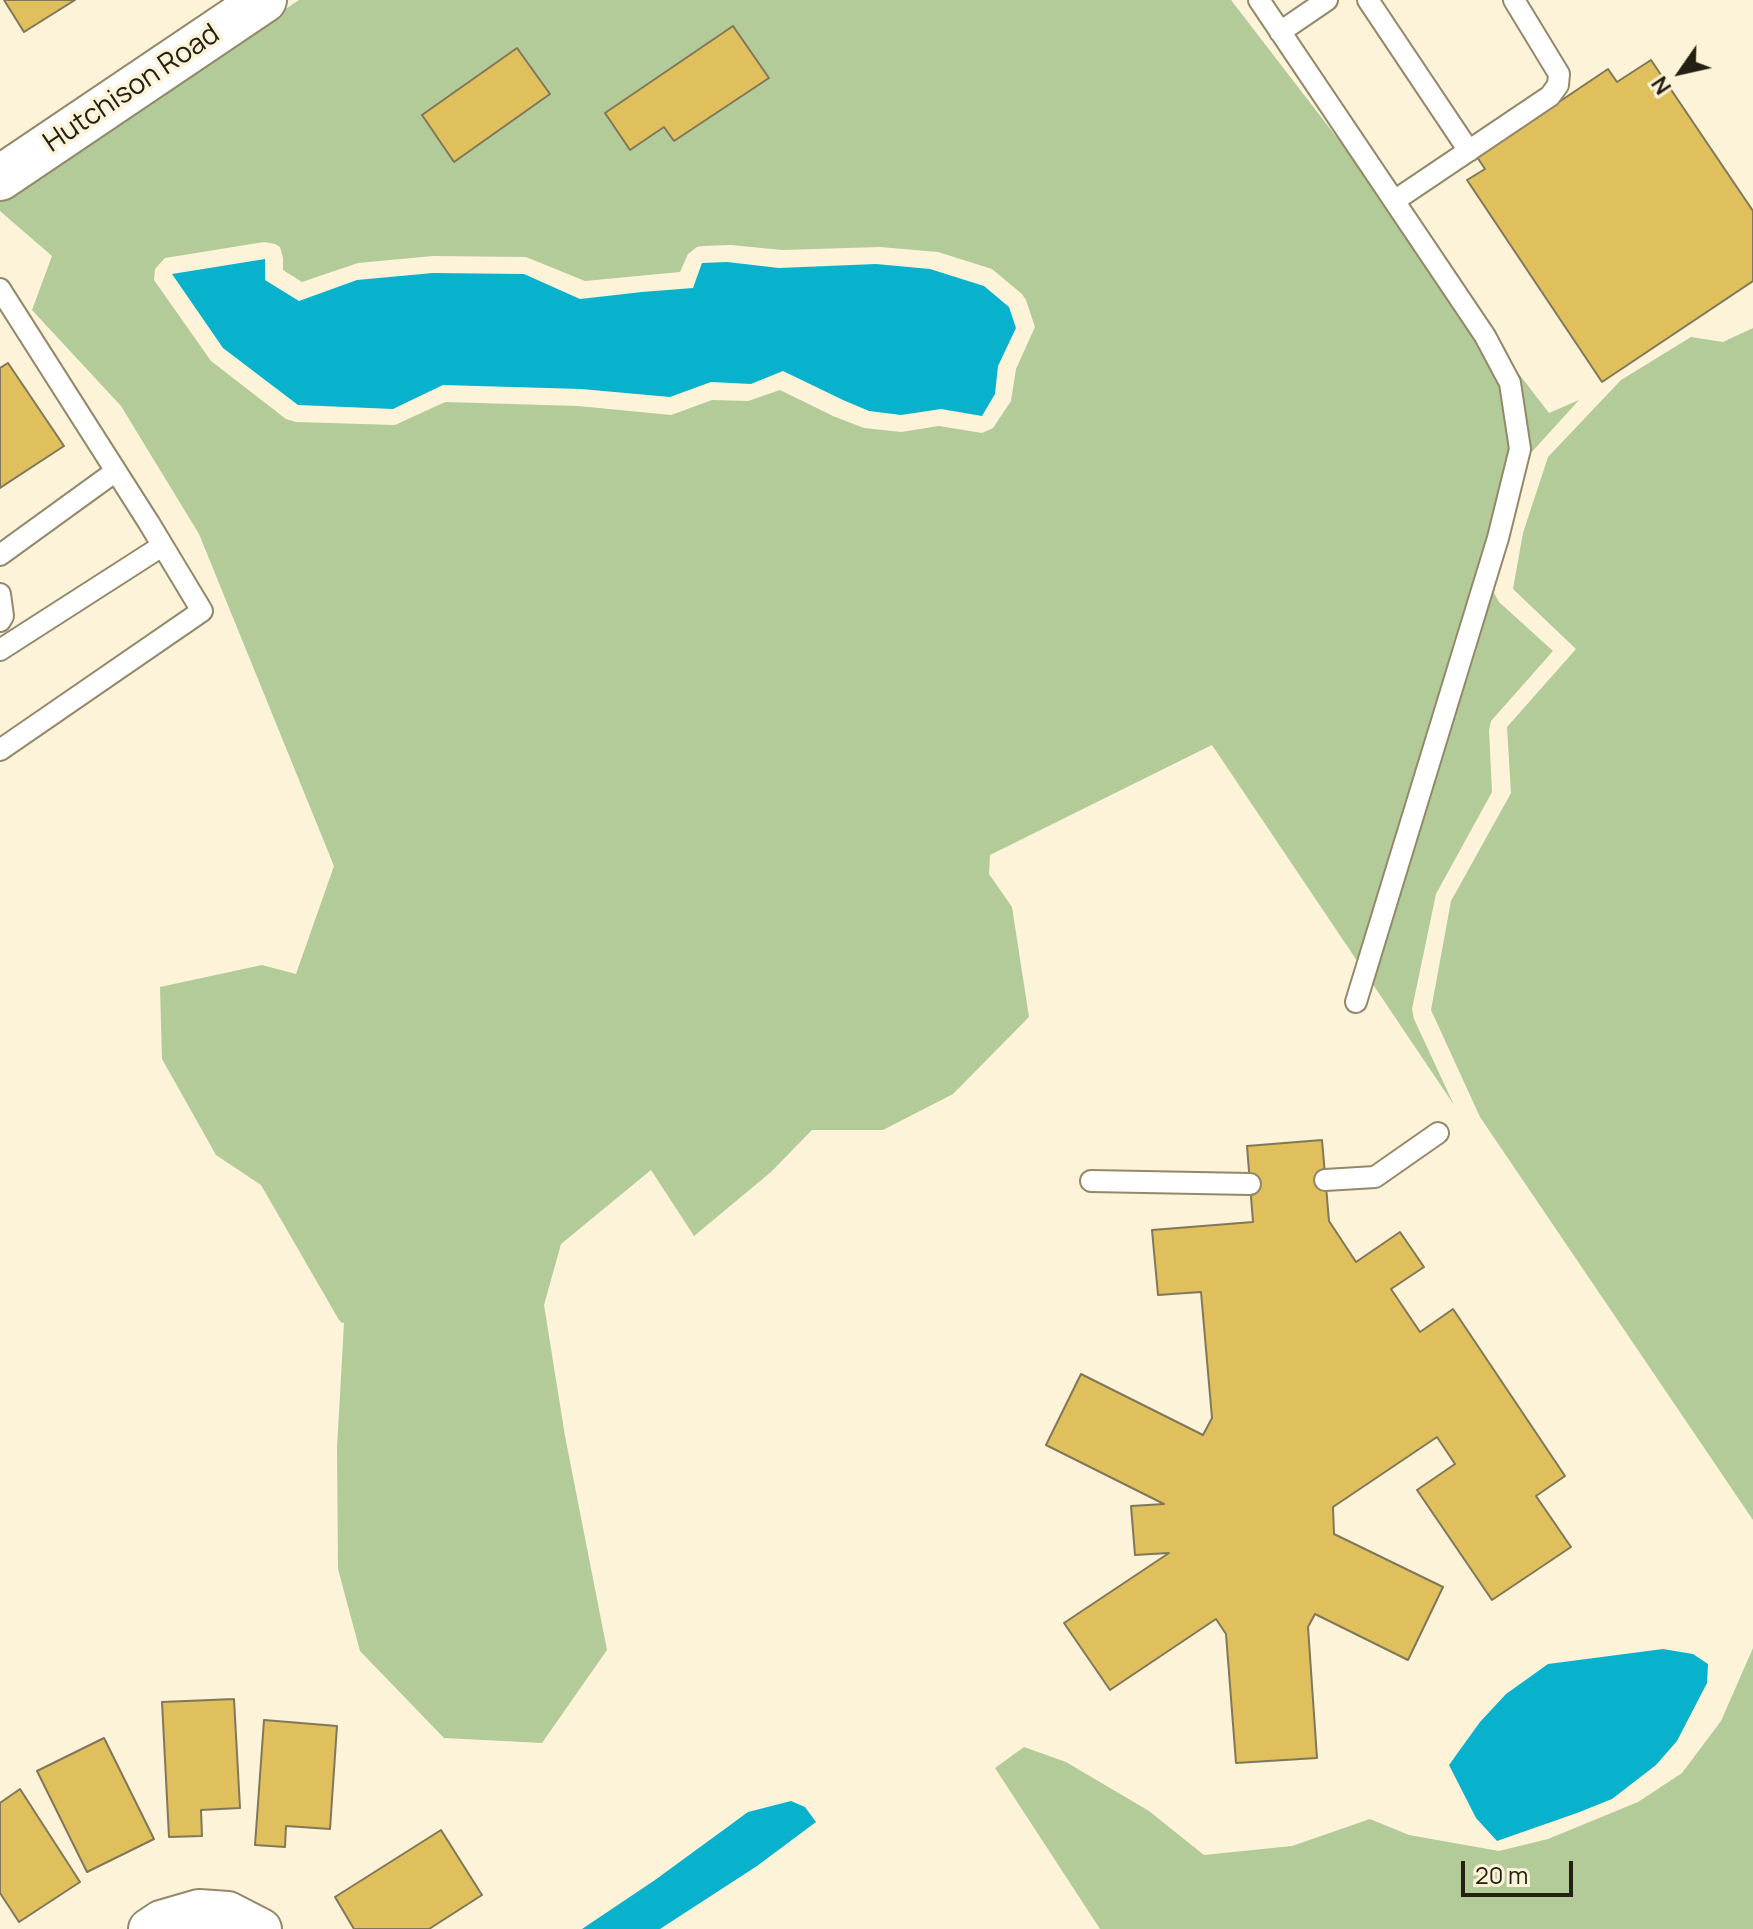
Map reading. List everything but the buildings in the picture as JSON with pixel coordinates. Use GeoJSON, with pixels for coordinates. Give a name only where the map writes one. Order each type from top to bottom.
{"type":"FeatureCollection","features":[{"type":"Feature","properties":{"kind":"street","name":"Hutchison Road"},"geometry":{"type":"LineString","coordinates":[[0,178],[264,0]]}},
{"type":"Feature","properties":{"kind":"street"},"geometry":{"type":"LineString","coordinates":[[149,1929],[161,1921],[199,1910],[228,1912],[261,1929]]}},
{"type":"Feature","properties":{"kind":"lane"},"geometry":{"type":"LineString","coordinates":[[1259,0],[1485,336],[1510,383],[1520,449],[1498,538],[1356,1002]]}},
{"type":"Feature","properties":{"kind":"lane"},"geometry":{"type":"LineString","coordinates":[[1280,32],[1327,0]]}},
{"type":"Feature","properties":{"kind":"lane"},"geometry":{"type":"LineString","coordinates":[[1368,0],[1469,151]]}},
{"type":"Feature","properties":{"kind":"lane"},"geometry":{"type":"LineString","coordinates":[[1394,201],[1550,96],[1558,85],[1559,74],[1514,0]]}},
{"type":"Feature","properties":{"kind":"lane"},"geometry":{"type":"LineString","coordinates":[[0,289],[202,611],[0,750]]}},
{"type":"Feature","properties":{"kind":"lane"},"geometry":{"type":"LineString","coordinates":[[0,555],[116,471]]}},
{"type":"Feature","properties":{"kind":"lane"},"geometry":{"type":"LineString","coordinates":[[0,650],[162,546]]}},
{"type":"Feature","properties":{"kind":"lane"},"geometry":{"type":"LineString","coordinates":[[0,594],[3,616],[0,621]]}},
{"type":"Feature","properties":{"kind":"lane"},"geometry":{"type":"LineString","coordinates":[[1325,1180],[1375,1177],[1438,1133]]}},
{"type":"Feature","properties":{"kind":"lane"},"geometry":{"type":"LineString","coordinates":[[1091,1181],[1250,1184]]}},
{"type":"Feature","properties":{"kind":"green space"},"geometry":{"type":"Polygon","coordinates":[[[299,0],[1231,0],[1549,413],[1579,400],[1530,454],[1506,529],[1494,593],[1499,602],[1553,651],[1491,721],[1492,792],[1436,894],[1412,1009],[1454,1105],[1212,745],[990,855],[989,874],[1012,907],[1029,1017],[953,1094],[883,1130],[812,1130],[771,1172],[694,1236],[651,1170],[561,1244],[544,1305],[565,1436],[607,1650],[542,1743],[444,1738],[360,1651],[338,1569],[337,1448],[344,1323],[339,1320],[261,1185],[216,1155],[162,1059],[160,987],[262,965],[296,974],[334,866],[199,534],[121,406],[32,310],[52,256],[0,211],[0,201],[299,0]],[[264,242],[165,258],[155,269],[154,280],[211,361],[286,419],[296,422],[395,425],[445,402],[578,406],[671,415],[712,400],[748,401],[780,390],[864,428],[901,432],[939,426],[982,433],[993,428],[1011,401],[1016,369],[1035,327],[1022,294],[992,269],[938,252],[880,247],[782,250],[731,245],[703,246],[688,254],[680,272],[585,281],[526,257],[433,256],[358,263],[302,282],[283,270],[280,247],[264,242]]]}},
{"type":"Feature","properties":{"kind":"green space"},"geometry":{"type":"Polygon","coordinates":[[[1753,328],[1753,1520],[1480,1117],[1431,1010],[1451,901],[1511,793],[1507,727],[1576,649],[1513,589],[1523,533],[1548,457],[1621,380],[1691,337],[1723,342],[1753,328]]]}},
{"type":"Feature","properties":{"kind":"green space"},"geometry":{"type":"Polygon","coordinates":[[[1753,1648],[1753,1929],[1100,1929],[995,1768],[1024,1747],[1066,1762],[1149,1811],[1204,1855],[1292,1846],[1370,1819],[1409,1835],[1499,1851],[1548,1839],[1638,1802],[1682,1773],[1721,1721],[1753,1648]]]}},
{"type":"Feature","properties":{"kind":"water"},"geometry":{"type":"Polygon","coordinates":[[[265,259],[265,280],[299,301],[357,280],[433,273],[524,274],[580,299],[693,288],[702,263],[727,262],[779,268],[876,264],[930,269],[984,286],[1009,307],[1016,328],[998,366],[995,394],[982,416],[941,409],[901,415],[869,411],[783,371],[751,384],[711,382],[670,397],[581,389],[443,385],[393,409],[298,405],[223,348],[172,274],[265,259]]]}},
{"type":"Feature","properties":{"kind":"water"},"geometry":{"type":"Polygon","coordinates":[[[1663,1649],[1693,1654],[1708,1664],[1707,1683],[1677,1741],[1656,1765],[1612,1799],[1497,1841],[1476,1818],[1449,1765],[1480,1722],[1506,1694],[1548,1664],[1663,1649]]]}},
{"type":"Feature","properties":{"kind":"water"},"geometry":{"type":"Polygon","coordinates":[[[791,1801],[805,1807],[816,1822],[757,1866],[660,1929],[582,1929],[748,1812],[791,1801]]]}}]}
